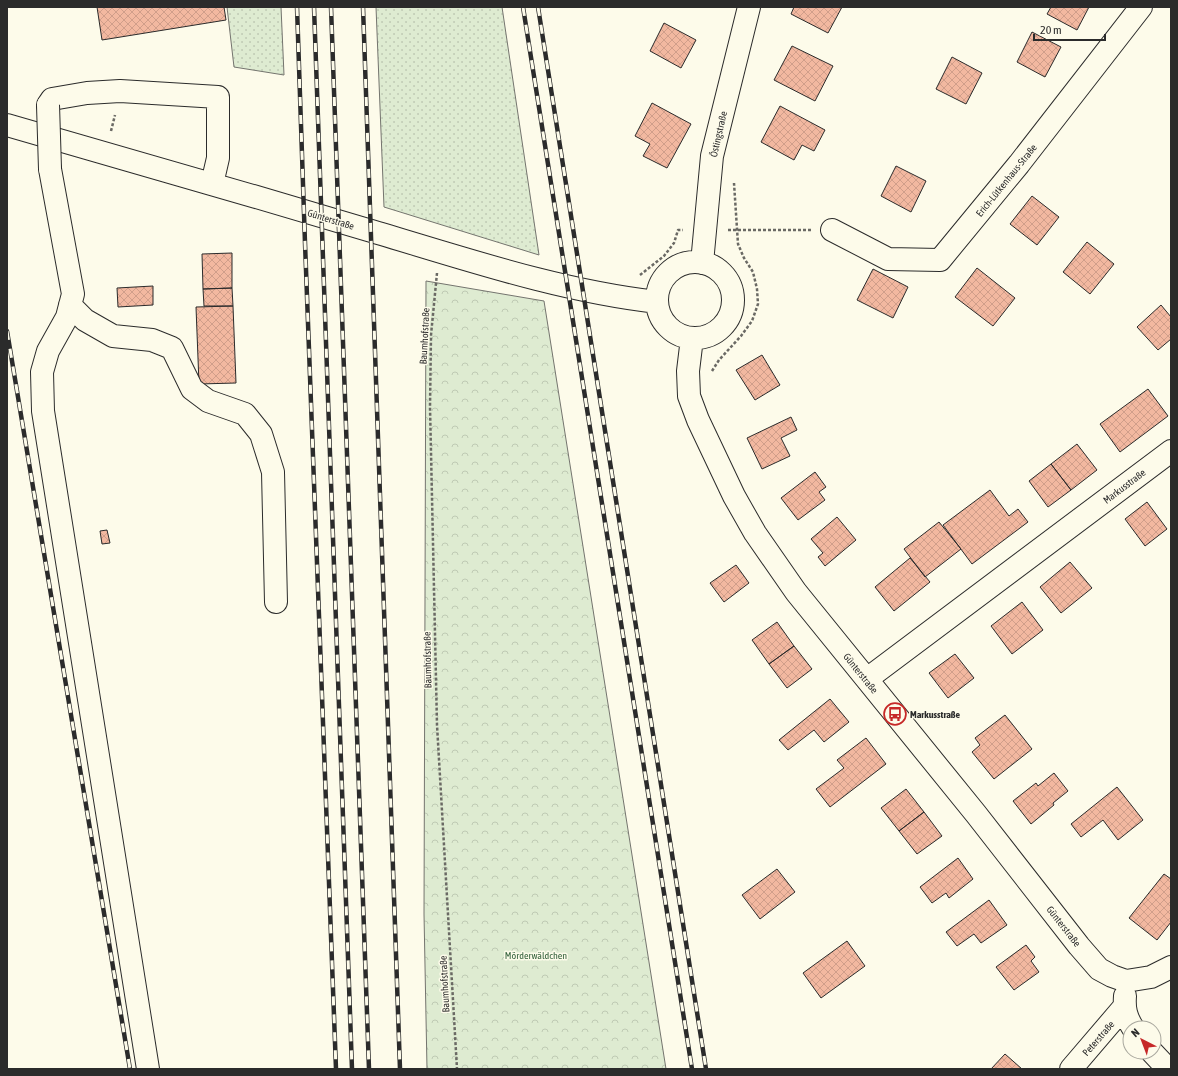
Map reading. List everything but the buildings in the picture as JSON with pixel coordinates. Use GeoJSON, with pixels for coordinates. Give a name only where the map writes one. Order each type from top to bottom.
{"type":"FeatureCollection","features":[{"type":"Feature","properties":{"kind":"street","name":"Östingstraße"},"geometry":{"type":"LineString","coordinates":[[702,263],[712,156],[749,7]]}},
{"type":"Feature","properties":{"kind":"street","name":"Erich-Lütkenhaus-Straße"},"geometry":{"type":"LineString","coordinates":[[832,230],[888,259],[940,260],[1019,164],[1141,7]]}},
{"type":"Feature","properties":{"kind":"street"},"geometry":{"type":"LineString","coordinates":[[148,1069],[43,411],[42,372],[48,351],[67,317],[73,294],[50,168],[48,105],[52,99],[87,93],[120,91],[218,97],[218,158],[212,184]]}},
{"type":"Feature","properties":{"kind":"street","name":"Günterstraße"},"geometry":{"type":"LineString","coordinates":[[7,125],[556,284],[600,294],[657,302]]}},
{"type":"Feature","properties":{"kind":"street"},"geometry":{"type":"LineString","coordinates":[[691,263],[702,263],[714,267],[724,276],[730,286],[733,299],[731,311],[726,322],[717,331],[705,337],[692,338],[682,336],[672,330],[660,313],[657,302],[659,291],[663,280],[670,272],[680,266],[691,263]]}},
{"type":"Feature","properties":{"kind":"street"},"geometry":{"type":"LineString","coordinates":[[70,305],[85,320],[113,336],[152,340],[172,348],[192,389],[208,401],[245,414],[261,434],[273,472],[276,602]]}},
{"type":"Feature","properties":{"kind":"street","name":"Günterstraße"},"geometry":{"type":"LineString","coordinates":[[692,338],[688,371],[689,396],[698,420],[734,496],[755,533],[796,592],[983,823],[1092,962],[1099,969],[1126,981]]}},
{"type":"Feature","properties":{"kind":"street","name":"Markusstraße"},"geometry":{"type":"LineString","coordinates":[[867,680],[1171,451]]}},
{"type":"Feature","properties":{"kind":"street"},"geometry":{"type":"LineString","coordinates":[[1128,1020],[1124,1008],[1126,981],[1151,977],[1171,967]]}},
{"type":"Feature","properties":{"kind":"street","name":"Peterstraße"},"geometry":{"type":"LineString","coordinates":[[1071,1069],[1124,1008]]}},
{"type":"Feature","properties":{"kind":"street"},"geometry":{"type":"LineString","coordinates":[[1160,1060],[1168,1069]]}},
{"type":"Feature","properties":{"kind":"path"},"geometry":{"type":"LineString","coordinates":[[635,276],[642,275],[664,256],[674,243],[678,230],[832,230]]}},
{"type":"Feature","properties":{"kind":"path"},"geometry":{"type":"LineString","coordinates":[[688,371],[710,375],[719,360],[741,336],[752,321],[758,304],[757,289],[753,272],[738,244],[737,230]]}},
{"type":"Feature","properties":{"kind":"path","name":"Baumhofstraße"},"geometry":{"type":"LineString","coordinates":[[440,251],[431,335],[430,407],[437,726],[457,1069]]}},
{"type":"Feature","properties":{"kind":"green space"},"geometry":{"type":"Polygon","coordinates":[[[227,7],[281,7],[284,75],[234,67],[227,7]]]}},
{"type":"Feature","properties":{"kind":"green space"},"geometry":{"type":"Polygon","coordinates":[[[376,7],[502,7],[539,255],[384,207],[376,7]]]}},
{"type":"Feature","properties":{"kind":"green space","name":"Mörderwäldchen"},"geometry":{"type":"Polygon","coordinates":[[[426,281],[544,301],[666,1069],[427,1069],[424,914],[426,281]]]}},
{"type":"Feature","properties":{"kind":"railway"},"geometry":{"type":"LineString","coordinates":[[297,7],[336,1069]]}},
{"type":"Feature","properties":{"kind":"railway"},"geometry":{"type":"LineString","coordinates":[[314,7],[352,1069]]}},
{"type":"Feature","properties":{"kind":"railway"},"geometry":{"type":"LineString","coordinates":[[331,7],[369,1069]]}},
{"type":"Feature","properties":{"kind":"railway"},"geometry":{"type":"LineString","coordinates":[[363,7],[400,1069]]}},
{"type":"Feature","properties":{"kind":"railway"},"geometry":{"type":"LineString","coordinates":[[523,7],[692,1069]]}},
{"type":"Feature","properties":{"kind":"railway"},"geometry":{"type":"LineString","coordinates":[[538,7],[706,1069]]}},
{"type":"Feature","properties":{"kind":"railway"},"geometry":{"type":"LineString","coordinates":[[7,331],[130,1069]]}},
{"type":"Feature","properties":{"kind":"place","name":"Markusstraße"},"geometry":{"type":"Point","coordinates":[895,714]}}]}
